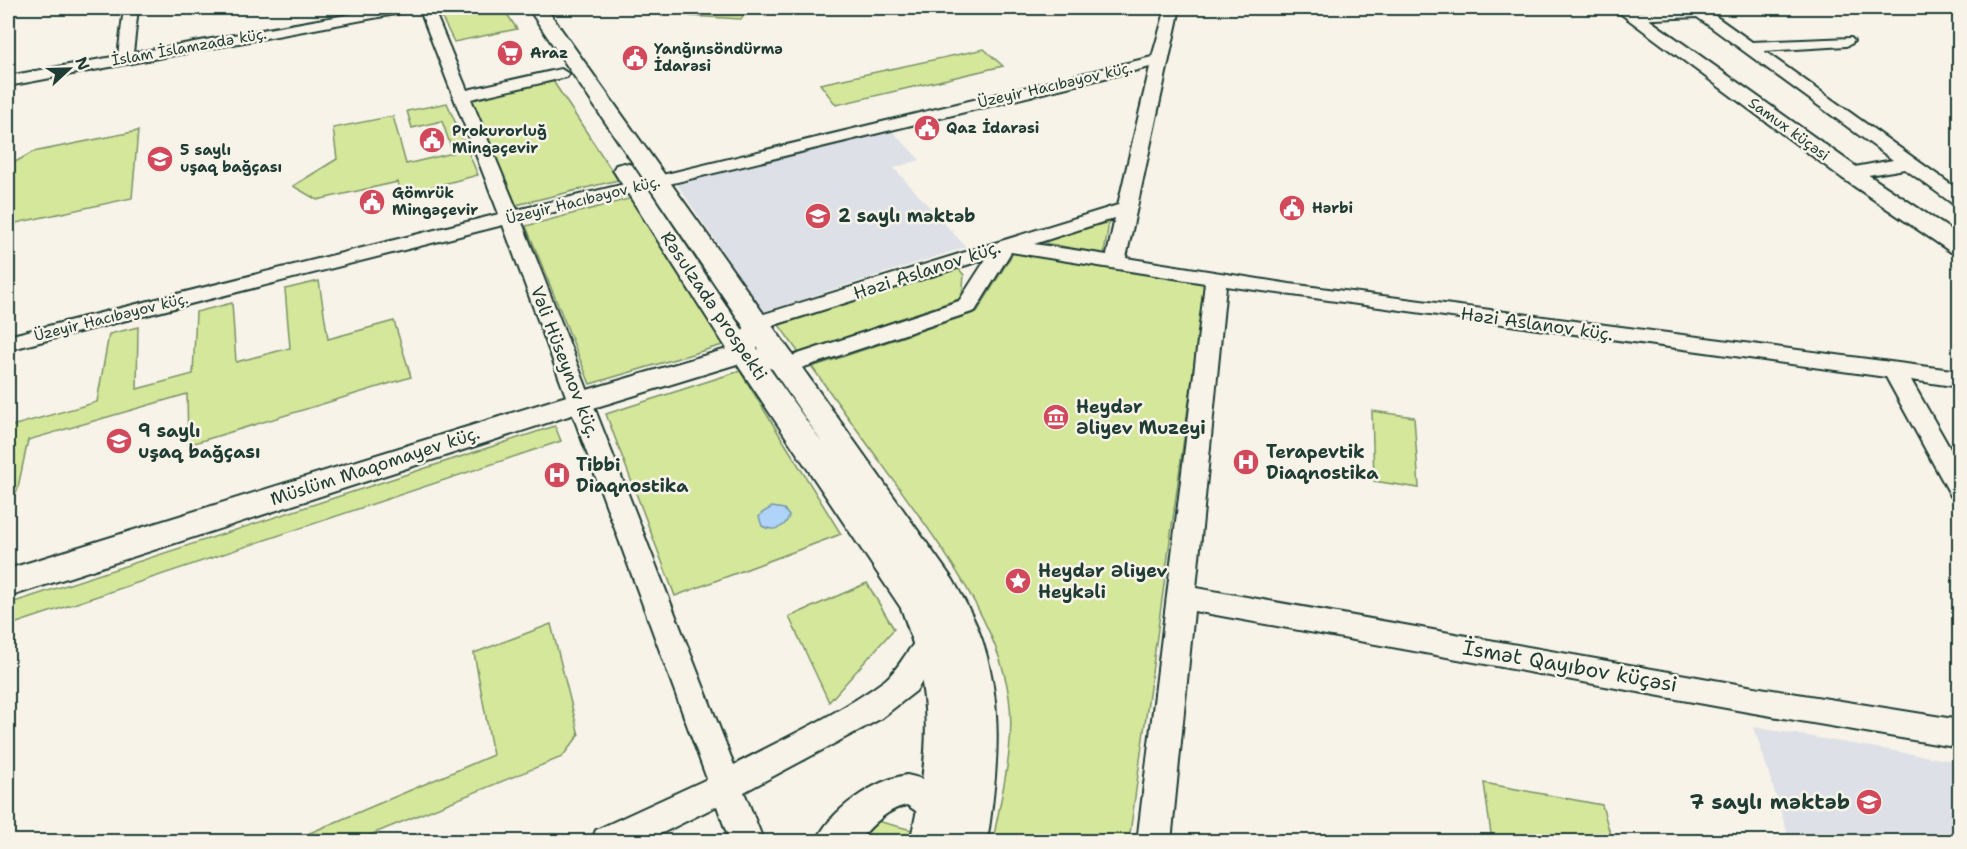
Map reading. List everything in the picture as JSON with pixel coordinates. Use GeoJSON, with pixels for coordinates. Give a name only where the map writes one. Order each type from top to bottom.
{"type":"FeatureCollection","features":[{"type":"Feature","properties":{"kind":"main road","name":"Rəsulzadə prospekti"},"geometry":{"type":"LineString","coordinates":[[517,8],[561,74],[756,324],[786,366],[928,596]]}},
{"type":"Feature","properties":{"kind":"main road","name":"Rəsulzadə prospekti"},"geometry":{"type":"LineString","coordinates":[[537,8],[646,184],[744,352],[928,596]]}},
{"type":"Feature","properties":{"kind":"main road","name":"Samux küçəsi"},"geometry":{"type":"LineString","coordinates":[[1628,12],[1850,173],[1959,247]]}},
{"type":"Feature","properties":{"kind":"main road","name":"Müslüm Maqomayev küç."},"geometry":{"type":"LineString","coordinates":[[8,583],[744,352]]}},
{"type":"Feature","properties":{"kind":"main road"},"geometry":{"type":"LineString","coordinates":[[928,596],[933,641],[943,678],[947,714],[942,792],[934,830]]}},
{"type":"Feature","properties":{"kind":"main road"},"geometry":{"type":"LineString","coordinates":[[928,596],[961,632],[979,706],[977,771],[966,842]]}},
{"type":"Feature","properties":{"kind":"street"},"geometry":{"type":"LineString","coordinates":[[125,59],[131,8]]}},
{"type":"Feature","properties":{"kind":"street","name":"İslam İslamzadə küç."},"geometry":{"type":"LineString","coordinates":[[8,81],[406,8]]}},
{"type":"Feature","properties":{"kind":"street","name":"Vəli Hüseynov küç."},"geometry":{"type":"LineString","coordinates":[[426,8],[510,218],[747,842]]}},
{"type":"Feature","properties":{"kind":"street"},"geometry":{"type":"LineString","coordinates":[[1115,263],[1159,60],[1173,8]]}},
{"type":"Feature","properties":{"kind":"street"},"geometry":{"type":"LineString","coordinates":[[1628,12],[1698,10],[1959,200]]}},
{"type":"Feature","properties":{"kind":"street"},"geometry":{"type":"LineString","coordinates":[[1749,47],[1846,41]]}},
{"type":"Feature","properties":{"kind":"street","name":"Üzeyir Hacıbəyov küç."},"geometry":{"type":"LineString","coordinates":[[8,343],[646,184],[1159,60]]}},
{"type":"Feature","properties":{"kind":"street"},"geometry":{"type":"LineString","coordinates":[[460,96],[561,74]]}},
{"type":"Feature","properties":{"kind":"street"},"geometry":{"type":"LineString","coordinates":[[1850,173],[1908,163]]}},
{"type":"Feature","properties":{"kind":"street","name":"Həzi Aslanov küç."},"geometry":{"type":"LineString","coordinates":[[756,324],[1128,208]]}},
{"type":"Feature","properties":{"kind":"street"},"geometry":{"type":"LineString","coordinates":[[756,324],[744,352],[786,366],[967,306],[1005,245]]}},
{"type":"Feature","properties":{"kind":"street","name":"Həzi Aslanov küç."},"geometry":{"type":"LineString","coordinates":[[1005,245],[1216,279],[1959,380]]}},
{"type":"Feature","properties":{"kind":"street"},"geometry":{"type":"LineString","coordinates":[[1154,842],[1216,279]]}},
{"type":"Feature","properties":{"kind":"street"},"geometry":{"type":"LineString","coordinates":[[1894,371],[1959,489]]}},
{"type":"Feature","properties":{"kind":"street","name":"İsmət Qayıbov küçəsi"},"geometry":{"type":"LineString","coordinates":[[1181,597],[1737,697],[1959,734]]}},
{"type":"Feature","properties":{"kind":"street"},"geometry":{"type":"LineString","coordinates":[[608,842],[725,786],[844,724],[885,699],[911,674],[933,641]]}},
{"type":"Feature","properties":{"kind":"street"},"geometry":{"type":"LineString","coordinates":[[833,842],[869,808],[891,793],[902,789],[918,792],[928,802],[934,830]]}},
{"type":"Feature","properties":{"kind":"shaded area","name":"2 saylı məktəb"},"geometry":{"type":"Polygon","coordinates":[[[892,131],[920,160],[894,168],[966,247],[763,312],[677,184],[892,131]]]}},
{"type":"Feature","properties":{"kind":"shaded area","name":"7 saylı məktəb"},"geometry":{"type":"Polygon","coordinates":[[[1754,727],[1959,762],[1959,841],[1790,841],[1754,727]]]}},
{"type":"Feature","properties":{"kind":"green space"},"geometry":{"type":"Polygon","coordinates":[[[437,8],[503,8],[517,29],[454,42],[437,8]]]}},
{"type":"Feature","properties":{"kind":"green space"},"geometry":{"type":"Polygon","coordinates":[[[677,8],[749,9],[741,19],[690,16],[677,8]]]}},
{"type":"Feature","properties":{"kind":"green space"},"geometry":{"type":"Polygon","coordinates":[[[984,49],[1003,66],[836,105],[820,84],[984,49]]]}},
{"type":"Feature","properties":{"kind":"green space"},"geometry":{"type":"Polygon","coordinates":[[[553,81],[618,180],[516,205],[471,99],[553,81]]]}},
{"type":"Feature","properties":{"kind":"green space"},"geometry":{"type":"Polygon","coordinates":[[[447,103],[478,175],[401,195],[398,182],[317,200],[293,186],[337,159],[333,128],[393,116],[406,164],[453,153],[442,121],[412,128],[407,111],[447,103]]]}},
{"type":"Feature","properties":{"kind":"green space"},"geometry":{"type":"Polygon","coordinates":[[[138,131],[132,198],[16,223],[8,220],[8,166],[33,152],[138,131]]]}},
{"type":"Feature","properties":{"kind":"green space"},"geometry":{"type":"Polygon","coordinates":[[[632,198],[726,344],[590,384],[526,226],[632,198]]]}},
{"type":"Feature","properties":{"kind":"green space"},"geometry":{"type":"Polygon","coordinates":[[[1109,222],[1104,254],[1039,242],[1109,222]]]}},
{"type":"Feature","properties":{"kind":"green space"},"geometry":{"type":"Polygon","coordinates":[[[1013,253],[1205,284],[1129,841],[993,841],[1007,770],[1011,733],[1009,697],[994,642],[950,561],[812,367],[977,312],[1013,253]]]}},
{"type":"Feature","properties":{"kind":"green space"},"geometry":{"type":"Polygon","coordinates":[[[957,267],[964,275],[962,298],[799,353],[779,325],[957,267]]]}},
{"type":"Feature","properties":{"kind":"green space"},"geometry":{"type":"Polygon","coordinates":[[[319,281],[328,339],[394,321],[411,377],[188,445],[187,394],[28,440],[17,492],[8,495],[8,427],[97,402],[109,334],[138,327],[137,389],[193,374],[196,312],[232,303],[236,362],[290,348],[285,289],[319,281]]]}},
{"type":"Feature","properties":{"kind":"green space"},"geometry":{"type":"Polygon","coordinates":[[[740,371],[841,534],[675,596],[606,414],[740,371]]]}},
{"type":"Feature","properties":{"kind":"green space"},"geometry":{"type":"Polygon","coordinates":[[[1372,411],[1414,417],[1419,488],[1374,481],[1372,411]]]}},
{"type":"Feature","properties":{"kind":"green space"},"geometry":{"type":"Polygon","coordinates":[[[555,426],[561,441],[8,626],[8,604],[555,426]]]}},
{"type":"Feature","properties":{"kind":"green space"},"geometry":{"type":"Polygon","coordinates":[[[867,583],[894,629],[829,702],[789,617],[867,583]]]}},
{"type":"Feature","properties":{"kind":"green space"},"geometry":{"type":"Polygon","coordinates":[[[551,624],[579,735],[562,757],[355,841],[291,841],[493,755],[474,653],[551,624]]]}},
{"type":"Feature","properties":{"kind":"green space"},"geometry":{"type":"Polygon","coordinates":[[[1484,783],[1602,805],[1612,841],[1492,841],[1484,783]]]}},
{"type":"Feature","properties":{"kind":"green space"},"geometry":{"type":"Polygon","coordinates":[[[877,821],[916,831],[913,841],[857,842],[877,821]]]}},
{"type":"Feature","properties":{"kind":"water"},"geometry":{"type":"Polygon","coordinates":[[[772,507],[784,509],[789,516],[784,524],[774,529],[762,526],[759,517],[772,507]]]}},
{"type":"Feature","properties":{"kind":"place","name":"Araz"},"geometry":{"type":"Point","coordinates":[510,53]}},
{"type":"Feature","properties":{"kind":"place","name":"Yanğınsöndürmə İdarəsi"},"geometry":{"type":"Point","coordinates":[635,58]}},
{"type":"Feature","properties":{"kind":"place","name":"Qaz İdarəsi"},"geometry":{"type":"Point","coordinates":[927,128]}},
{"type":"Feature","properties":{"kind":"place","name":"Prokurorluğ Mingəçevir"},"geometry":{"type":"Point","coordinates":[432,140]}},
{"type":"Feature","properties":{"kind":"place","name":"5 saylı uşaq bağçası"},"geometry":{"type":"Point","coordinates":[160,159]}},
{"type":"Feature","properties":{"kind":"place","name":"Gömrük Mingəçevir"},"geometry":{"type":"Point","coordinates":[372,202]}},
{"type":"Feature","properties":{"kind":"place","name":"Hərbi"},"geometry":{"type":"Point","coordinates":[1292,208]}},
{"type":"Feature","properties":{"kind":"place","name":"2 saylı məktəb"},"geometry":{"type":"Point","coordinates":[818,216]}},
{"type":"Feature","properties":{"kind":"place","name":"Heydər Əliyev Muzeyi"},"geometry":{"type":"Point","coordinates":[1056,417]}},
{"type":"Feature","properties":{"kind":"place","name":"9 saylı uşaq bağçası"},"geometry":{"type":"Point","coordinates":[119,441]}},
{"type":"Feature","properties":{"kind":"place","name":"Terapevtik Diaqnostika"},"geometry":{"type":"Point","coordinates":[1246,462]}},
{"type":"Feature","properties":{"kind":"place","name":"Tibbi Diaqnostika"},"geometry":{"type":"Point","coordinates":[557,475]}},
{"type":"Feature","properties":{"kind":"place","name":"Heydər Əliyev Heykəli"},"geometry":{"type":"Point","coordinates":[1018,581]}},
{"type":"Feature","properties":{"kind":"place","name":"7 saylı məktəb"},"geometry":{"type":"Point","coordinates":[1869,802]}}]}
